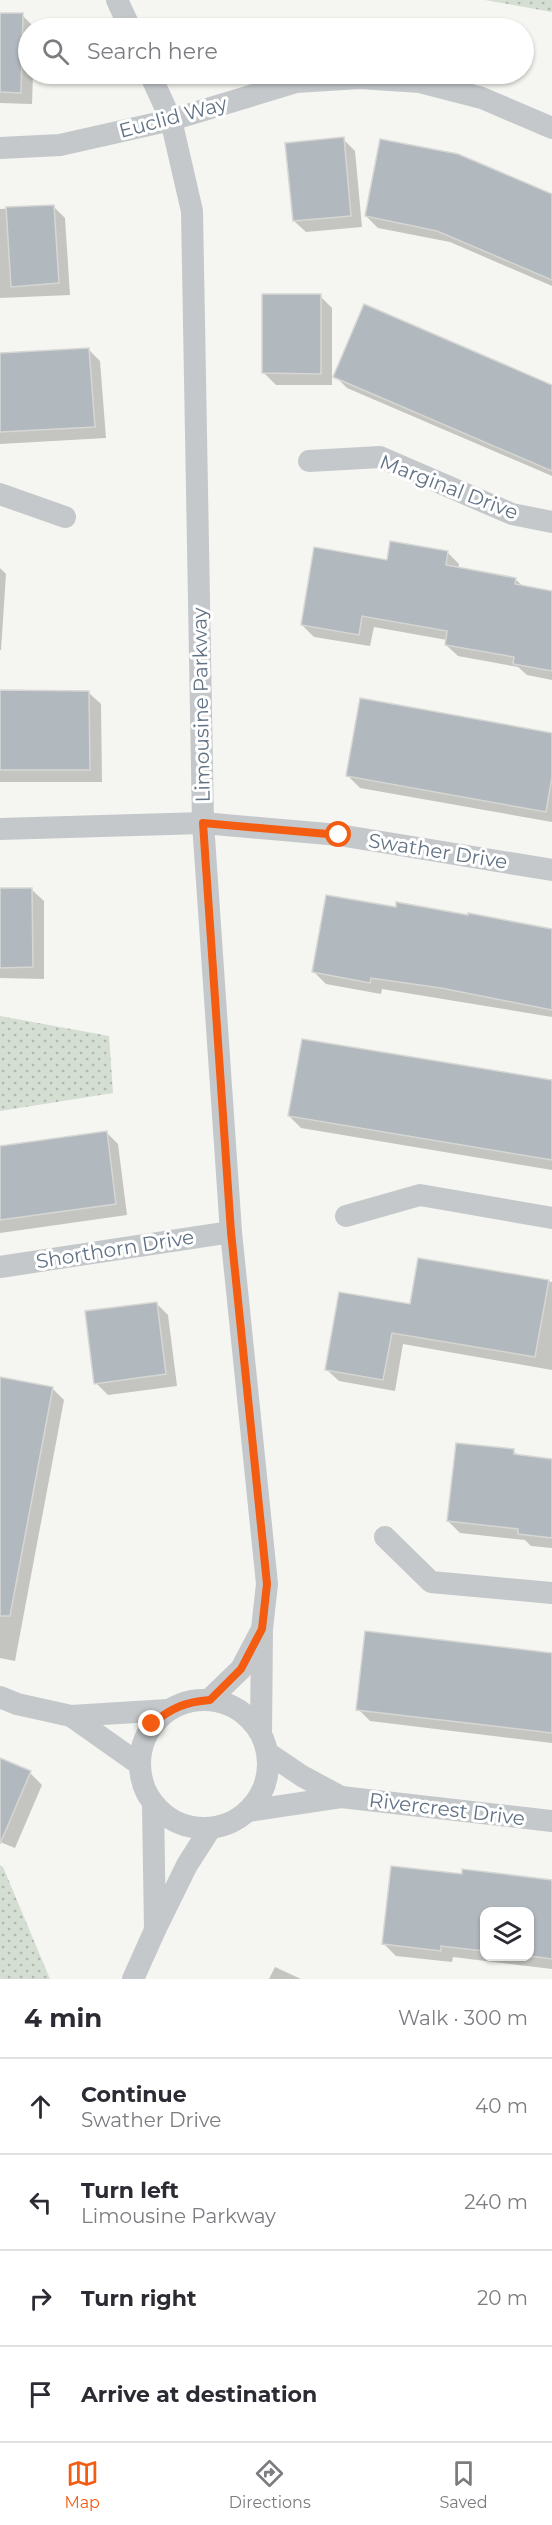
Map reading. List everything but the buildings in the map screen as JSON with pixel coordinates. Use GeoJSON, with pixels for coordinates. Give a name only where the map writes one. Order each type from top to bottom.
{"type":"FeatureCollection","features":[{"type":"Feature","properties":{"kind":"street"},"geometry":{"type":"LineString","coordinates":[[117,0],[125,18]]}},
{"type":"Feature","properties":{"kind":"street","name":"Limousine Parkway"},"geometry":{"type":"LineString","coordinates":[[155,84],[171,120],[192,212],[203,823],[231,1232],[267,1584],[262,1629],[264,1743]]}},
{"type":"Feature","properties":{"kind":"street","name":"Euclid Way"},"geometry":{"type":"LineString","coordinates":[[0,148],[60,145],[171,120],[289,84]]}},
{"type":"Feature","properties":{"kind":"street","name":"Euclid Way"},"geometry":{"type":"LineString","coordinates":[[428,84],[482,98],[552,128]]}},
{"type":"Feature","properties":{"kind":"street","name":"Marginal Drive"},"geometry":{"type":"LineString","coordinates":[[309,461],[380,457],[512,514],[552,522]]}},
{"type":"Feature","properties":{"kind":"street"},"geometry":{"type":"LineString","coordinates":[[0,494],[65,517]]}},
{"type":"Feature","properties":{"kind":"street","name":"Swather Drive"},"geometry":{"type":"LineString","coordinates":[[0,829],[203,823],[339,835],[552,870]]}},
{"type":"Feature","properties":{"kind":"street"},"geometry":{"type":"LineString","coordinates":[[345,1216],[420,1195],[552,1218]]}},
{"type":"Feature","properties":{"kind":"street","name":"Shorthorn Drive"},"geometry":{"type":"LineString","coordinates":[[0,1267],[231,1232]]}},
{"type":"Feature","properties":{"kind":"street"},"geometry":{"type":"LineString","coordinates":[[385,1537],[430,1582],[552,1593]]}},
{"type":"Feature","properties":{"kind":"street","name":"Limousine Parkway"},"geometry":{"type":"LineString","coordinates":[[210,1700],[241,1669],[262,1629]]}},
{"type":"Feature","properties":{"kind":"street"},"geometry":{"type":"LineString","coordinates":[[0,1697],[17,1704],[71,1716],[168,1710]]}},
{"type":"Feature","properties":{"kind":"street"},"geometry":{"type":"LineString","coordinates":[[210,1700],[230,1705],[248,1717],[264,1743],[268,1774],[261,1794],[248,1811],[231,1823],[210,1829],[189,1827],[169,1819],[153,1804],[142,1786],[139,1764],[142,1743],[152,1724],[168,1710],[188,1701],[210,1700]]}},
{"type":"Feature","properties":{"kind":"street"},"geometry":{"type":"LineString","coordinates":[[71,1716],[139,1764]]}},
{"type":"Feature","properties":{"kind":"street","name":"Rivercrest Drive"},"geometry":{"type":"LineString","coordinates":[[264,1743],[302,1776],[341,1797]]}},
{"type":"Feature","properties":{"kind":"street","name":"Rivercrest Drive"},"geometry":{"type":"LineString","coordinates":[[248,1811],[341,1797],[552,1821]]}},
{"type":"Feature","properties":{"kind":"street"},"geometry":{"type":"LineString","coordinates":[[153,1804],[156,1930]]}},
{"type":"Feature","properties":{"kind":"street"},"geometry":{"type":"LineString","coordinates":[[133,1979],[187,1865],[210,1829]]}},
{"type":"Feature","properties":{"kind":"shaded area"},"geometry":{"type":"Polygon","coordinates":[[[485,0],[552,0],[552,12],[485,0]]]}},
{"type":"Feature","properties":{"kind":"shaded area"},"geometry":{"type":"Polygon","coordinates":[[[0,1016],[109,1036],[113,1093],[0,1111],[0,1016]]]}},
{"type":"Feature","properties":{"kind":"shaded area"},"geometry":{"type":"Polygon","coordinates":[[[0,1865],[3,1867],[50,1979],[0,1979],[0,1865]]]}},
{"type":"Feature","properties":{"kind":"route"},"geometry":{"type":"LineString","coordinates":[[152,1724],[168,1710],[188,1701],[210,1700],[241,1669],[262,1629],[267,1584],[231,1232],[203,823],[339,835]]}}]}
